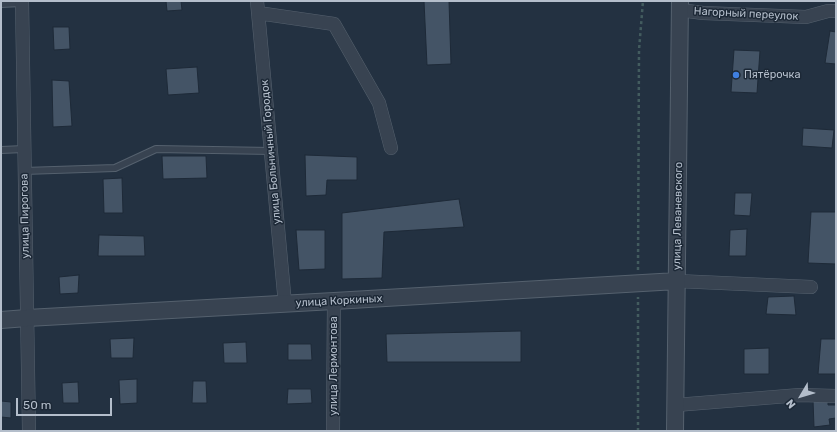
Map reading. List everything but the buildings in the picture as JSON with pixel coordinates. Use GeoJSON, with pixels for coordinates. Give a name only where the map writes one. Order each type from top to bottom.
{"type":"FeatureCollection","features":[{"type":"Feature","properties":{"kind":"street","name":"улица Пирогова"},"geometry":{"type":"LineString","coordinates":[[22,2],[29,431]]}},
{"type":"Feature","properties":{"kind":"street","name":"Нагорный переулок"},"geometry":{"type":"LineString","coordinates":[[680,5],[703,13],[806,17],[828,11],[836,11]]}},
{"type":"Feature","properties":{"kind":"street","name":"улица Леваневского"},"geometry":{"type":"LineString","coordinates":[[676,431],[680,5]]}},
{"type":"Feature","properties":{"kind":"street"},"geometry":{"type":"LineString","coordinates":[[257,7],[334,24],[379,103],[391,148]]}},
{"type":"Feature","properties":{"kind":"street","name":"улица Больничный Городок"},"geometry":{"type":"LineString","coordinates":[[257,7],[285,304]]}},
{"type":"Feature","properties":{"kind":"street","name":"улица Коркиных"},"geometry":{"type":"LineString","coordinates":[[1,320],[677,281]]}},
{"type":"Feature","properties":{"kind":"street"},"geometry":{"type":"LineString","coordinates":[[677,281],[811,287]]}},
{"type":"Feature","properties":{"kind":"street","name":"улица Лермонтова"},"geometry":{"type":"LineString","coordinates":[[333,431],[334,301]]}},
{"type":"Feature","properties":{"kind":"street"},"geometry":{"type":"LineString","coordinates":[[676,405],[800,395],[836,396]]}},
{"type":"Feature","properties":{"kind":"lane"},"geometry":{"type":"LineString","coordinates":[[1,4],[22,2]]}},
{"type":"Feature","properties":{"kind":"lane"},"geometry":{"type":"LineString","coordinates":[[1,150],[24,149]]}},
{"type":"Feature","properties":{"kind":"lane"},"geometry":{"type":"LineString","coordinates":[[24,171],[115,168],[156,149],[271,151]]}},
{"type":"Feature","properties":{"kind":"path"},"geometry":{"type":"LineString","coordinates":[[638,431],[639,50],[643,1]]}},
{"type":"Feature","properties":{"kind":"place","name":"Пятёрочка"},"geometry":{"type":"Point","coordinates":[736,75]}}]}
